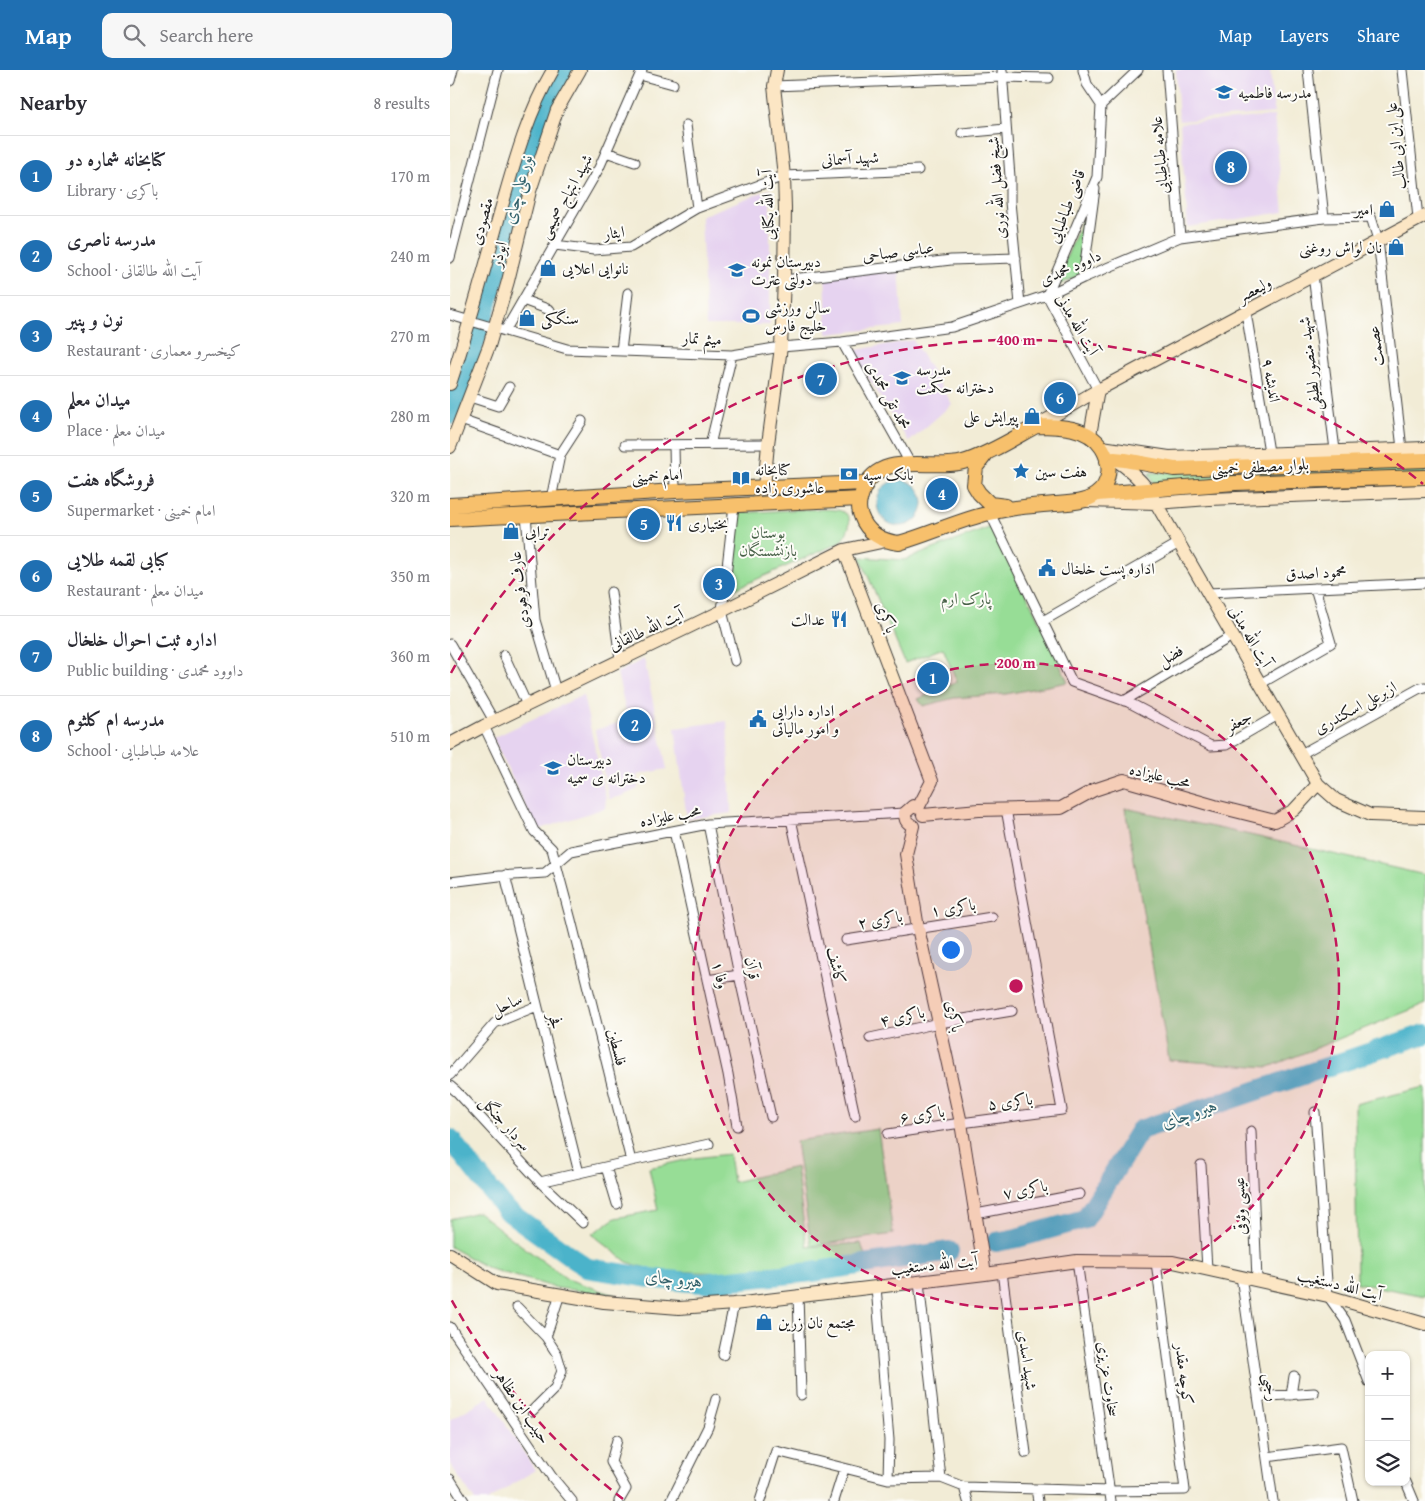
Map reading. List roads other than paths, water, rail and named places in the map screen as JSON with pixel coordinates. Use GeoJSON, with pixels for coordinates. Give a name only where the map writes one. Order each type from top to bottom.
{"type":"FeatureCollection","features":[{"type":"Feature","properties":{"kind":"main road","name":"مقصودی"},"geometry":{"type":"LineString","coordinates":[[450,384],[520,142],[553,70]]}},
{"type":"Feature","properties":{"kind":"main road","name":"ابوذر"},"geometry":{"type":"LineString","coordinates":[[450,447],[500,329],[508,281],[530,191],[557,110],[580,70]]}},
{"type":"Feature","properties":{"kind":"main road","name":"آیت الله یکتایی"},"geometry":{"type":"LineString","coordinates":[[764,488],[781,347],[784,280],[784,176],[774,86],[777,70]]}},
{"type":"Feature","properties":{"kind":"main road","name":"ولیعصر"},"geometry":{"type":"LineString","coordinates":[[1036,426],[1098,390],[1421,217]]}},
{"type":"Feature","properties":{"kind":"main road"},"geometry":{"type":"LineString","coordinates":[[1090,435],[1098,390]]}},
{"type":"Feature","properties":{"kind":"main road"},"geometry":{"type":"LineString","coordinates":[[1092,497],[1106,483],[1109,473],[1111,460],[1102,447],[1090,435],[1072,428],[1036,426],[965,462],[946,466],[910,463],[895,465],[879,471],[866,483],[860,499],[859,512],[864,526],[886,541],[899,543],[990,513],[1092,497],[1156,503],[1209,499],[1425,491]]}},
{"type":"Feature","properties":{"kind":"main road"},"geometry":{"type":"LineString","coordinates":[[1102,447],[1169,456],[1425,448]]}},
{"type":"Feature","properties":{"kind":"main road"},"geometry":{"type":"LineString","coordinates":[[988,451],[976,467],[974,484],[979,493],[990,504],[1019,508]]}},
{"type":"Feature","properties":{"kind":"main road","name":"بلوار مصطفی خمینی"},"geometry":{"type":"LineString","coordinates":[[1111,460],[1174,469],[1425,460]]}},
{"type":"Feature","properties":{"kind":"main road","name":"آیت‌ الله مدنی"},"geometry":{"type":"LineString","coordinates":[[1111,460],[1131,471],[1156,503],[1318,784],[1336,800],[1370,814],[1425,817]]}},
{"type":"Feature","properties":{"kind":"main road","name":"بلوار مصطفی خمینی"},"geometry":{"type":"LineString","coordinates":[[1092,497],[1235,483],[1425,477]]}},
{"type":"Feature","properties":{"kind":"main road","name":"امام خمینی"},"geometry":{"type":"LineString","coordinates":[[450,505],[675,491],[866,483]]}},
{"type":"Feature","properties":{"kind":"main road","name":"امام خمینی"},"geometry":{"type":"LineString","coordinates":[[450,518],[860,499]]}},
{"type":"Feature","properties":{"kind":"main road","name":"آیت الله طالقانی"},"geometry":{"type":"LineString","coordinates":[[450,744],[556,690],[722,611],[844,550],[886,541]]}},
{"type":"Feature","properties":{"kind":"main road","name":"باکری"},"geometry":{"type":"LineString","coordinates":[[844,550],[932,781],[921,811]]}},
{"type":"Feature","properties":{"kind":"main road","name":"محب علیزاده"},"geometry":{"type":"LineString","coordinates":[[921,811],[1061,808],[1094,790],[1124,780],[1275,821],[1294,810],[1318,784]]}},
{"type":"Feature","properties":{"kind":"main road"},"geometry":{"type":"LineString","coordinates":[[913,806],[921,811],[921,822],[913,826],[907,823],[905,812],[913,806]]}},
{"type":"Feature","properties":{"kind":"main road","name":"باکری"},"geometry":{"type":"LineString","coordinates":[[913,826],[906,854],[918,928],[961,1123],[985,1274]]}},
{"type":"Feature","properties":{"kind":"main road","name":"آیت الله دستغیب"},"geometry":{"type":"LineString","coordinates":[[450,1254],[497,1284],[604,1302],[679,1308],[734,1304],[1078,1261],[1173,1262],[1328,1296],[1425,1324]]}},
{"type":"Feature","properties":{"kind":"street"},"geometry":{"type":"LineString","coordinates":[[450,82],[453,70]]}},
{"type":"Feature","properties":{"kind":"street"},"geometry":{"type":"LineString","coordinates":[[450,258],[498,70]]}},
{"type":"Feature","properties":{"kind":"street"},"geometry":{"type":"LineString","coordinates":[[1083,70],[1087,84],[1101,105],[1138,70]]}},
{"type":"Feature","properties":{"kind":"street","name":"علامه طباطبایی"},"geometry":{"type":"LineString","coordinates":[[1167,70],[1180,237]]}},
{"type":"Feature","properties":{"kind":"street"},"geometry":{"type":"LineString","coordinates":[[1308,70],[1324,218]]}},
{"type":"Feature","properties":{"kind":"street","name":"علی ابن ابی طالب"},"geometry":{"type":"LineString","coordinates":[[1402,70],[1421,217]]}},
{"type":"Feature","properties":{"kind":"street"},"geometry":{"type":"LineString","coordinates":[[641,73],[673,84]]}},
{"type":"Feature","properties":{"kind":"street","name":"شهید ابتهاج صمیمی"},"geometry":{"type":"LineString","coordinates":[[500,329],[523,300],[599,168],[641,73]]}},
{"type":"Feature","properties":{"kind":"street"},"geometry":{"type":"LineString","coordinates":[[774,86],[1002,73],[1049,78]]}},
{"type":"Feature","properties":{"kind":"street","name":"شیخ فضل الله نوری"},"geometry":{"type":"LineString","coordinates":[[1002,73],[1010,177],[1010,202],[1020,302]]}},
{"type":"Feature","properties":{"kind":"street","name":"قاضی طباطبایی"},"geometry":{"type":"LineString","coordinates":[[1047,295],[1096,177],[1101,105]]}},
{"type":"Feature","properties":{"kind":"street"},"geometry":{"type":"LineString","coordinates":[[686,125],[697,208]]}},
{"type":"Feature","properties":{"kind":"street"},"geometry":{"type":"LineString","coordinates":[[962,133],[1006,129]]}},
{"type":"Feature","properties":{"kind":"street"},"geometry":{"type":"LineString","coordinates":[[606,152],[635,162]]}},
{"type":"Feature","properties":{"kind":"street","name":"شهید آسمانی"},"geometry":{"type":"LineString","coordinates":[[784,176],[918,170]]}},
{"type":"Feature","properties":{"kind":"street","name":"ایثار"},"geometry":{"type":"LineString","coordinates":[[555,245],[594,250],[631,246],[697,208],[784,176]]}},
{"type":"Feature","properties":{"kind":"street"},"geometry":{"type":"LineString","coordinates":[[1083,278],[1096,177]]}},
{"type":"Feature","properties":{"kind":"street","name":"داوود محمدی"},"geometry":{"type":"LineString","coordinates":[[781,347],[842,342],[952,327],[1020,302],[1047,295],[1180,237],[1324,218],[1371,217]]}},
{"type":"Feature","properties":{"kind":"street","name":"عصمت"},"geometry":{"type":"LineString","coordinates":[[1371,217],[1378,240],[1402,449]]}},
{"type":"Feature","properties":{"kind":"street","name":"عباسی صباحی"},"geometry":{"type":"LineString","coordinates":[[784,280],[951,260],[1016,258]]}},
{"type":"Feature","properties":{"kind":"street","name":"شهید منصور لطیفی"},"geometry":{"type":"LineString","coordinates":[[1313,275],[1335,450]]}},
{"type":"Feature","properties":{"kind":"street"},"geometry":{"type":"LineString","coordinates":[[621,351],[628,294]]}},
{"type":"Feature","properties":{"kind":"street","name":"آیت الله مدنی"},"geometry":{"type":"LineString","coordinates":[[1047,295],[1098,390]]}},
{"type":"Feature","properties":{"kind":"street"},"geometry":{"type":"LineString","coordinates":[[523,300],[550,310]]}},
{"type":"Feature","properties":{"kind":"street","name":"اندیشه ۹"},"geometry":{"type":"LineString","coordinates":[[1246,312],[1270,452]]}},
{"type":"Feature","properties":{"kind":"street","name":"میثم تمار"},"geometry":{"type":"LineString","coordinates":[[450,315],[567,349],[732,355],[781,347]]}},
{"type":"Feature","properties":{"kind":"street","name":"محمد تقی محمدی"},"geometry":{"type":"LineString","coordinates":[[842,342],[910,463]]}},
{"type":"Feature","properties":{"kind":"street"},"geometry":{"type":"LineString","coordinates":[[710,445],[732,355]]}},
{"type":"Feature","properties":{"kind":"street"},"geometry":{"type":"LineString","coordinates":[[470,397],[498,406],[509,387]]}},
{"type":"Feature","properties":{"kind":"street"},"geometry":{"type":"LineString","coordinates":[[461,420],[560,455]]}},
{"type":"Feature","properties":{"kind":"street"},"geometry":{"type":"LineString","coordinates":[[551,498],[560,455],[582,421]]}},
{"type":"Feature","properties":{"kind":"street"},"geometry":{"type":"LineString","coordinates":[[625,445],[768,444]]}},
{"type":"Feature","properties":{"kind":"street"},"geometry":{"type":"LineString","coordinates":[[674,446],[675,491]]}},
{"type":"Feature","properties":{"kind":"street"},"geometry":{"type":"LineString","coordinates":[[734,505],[722,611],[736,661]]}},
{"type":"Feature","properties":{"kind":"street"},"geometry":{"type":"LineString","coordinates":[[990,513],[1072,682],[1124,700]]}},
{"type":"Feature","properties":{"kind":"street","name":"عارف فرهودی"},"geometry":{"type":"LineString","coordinates":[[526,515],[535,620],[556,690]]}},
{"type":"Feature","properties":{"kind":"street"},"geometry":{"type":"LineString","coordinates":[[1043,621],[1179,543]]}},
{"type":"Feature","properties":{"kind":"street","name":"محمود اصدق"},"geometry":{"type":"LineString","coordinates":[[1208,593],[1425,583]]}},
{"type":"Feature","properties":{"kind":"street"},"geometry":{"type":"LineString","coordinates":[[1260,684],[1331,643],[1315,588]]}},
{"type":"Feature","properties":{"kind":"street"},"geometry":{"type":"LineString","coordinates":[[611,592],[620,660]]}},
{"type":"Feature","properties":{"kind":"street","name":"فضل"},"geometry":{"type":"LineString","coordinates":[[1124,700],[1232,636]]}},
{"type":"Feature","properties":{"kind":"street"},"geometry":{"type":"LineString","coordinates":[[450,644],[489,724]]}},
{"type":"Feature","properties":{"kind":"street"},"geometry":{"type":"LineString","coordinates":[[504,655],[527,705]]}},
{"type":"Feature","properties":{"kind":"street","name":"ازبرعلی اسکندری"},"geometry":{"type":"LineString","coordinates":[[1301,754],[1425,687]]}},
{"type":"Feature","properties":{"kind":"street","name":"جعفر"},"geometry":{"type":"LineString","coordinates":[[1124,700],[1211,746],[1226,745],[1278,716]]}},
{"type":"Feature","properties":{"kind":"street","name":"فلسطین"},"geometry":{"type":"LineString","coordinates":[[489,724],[534,831],[552,849],[572,920],[631,1161]]}},
{"type":"Feature","properties":{"kind":"street","name":"باکری ۵"},"geometry":{"type":"LineString","coordinates":[[961,1123],[1062,1110],[1006,809]]}},
{"type":"Feature","properties":{"kind":"street","name":"محب علیزاده"},"geometry":{"type":"LineString","coordinates":[[450,882],[546,873],[571,851],[708,824],[905,812]]}},
{"type":"Feature","properties":{"kind":"street","name":"کاشف"},"geometry":{"type":"LineString","coordinates":[[791,819],[855,1116]]}},
{"type":"Feature","properties":{"kind":"street","name":"قرآن"},"geometry":{"type":"LineString","coordinates":[[708,824],[771,1117]]}},
{"type":"Feature","properties":{"kind":"street","name":"وفا ۱"},"geometry":{"type":"LineString","coordinates":[[674,831],[728,1074],[737,1126]]}},
{"type":"Feature","properties":{"kind":"street","name":"فجر"},"geometry":{"type":"LineString","coordinates":[[505,876],[579,1173]]}},
{"type":"Feature","properties":{"kind":"street","name":"باکری ۱"},"geometry":{"type":"LineString","coordinates":[[918,928],[992,916]]}},
{"type":"Feature","properties":{"kind":"street","name":"باکری ۲"},"geometry":{"type":"LineString","coordinates":[[846,940],[918,928]]}},
{"type":"Feature","properties":{"kind":"street"},"geometry":{"type":"LineString","coordinates":[[707,980],[739,974]]}},
{"type":"Feature","properties":{"kind":"street","name":"ساحل"},"geometry":{"type":"LineString","coordinates":[[450,1074],[495,1023],[537,1006]]}},
{"type":"Feature","properties":{"kind":"street","name":"باکری ۴"},"geometry":{"type":"LineString","coordinates":[[870,1038],[1012,1010]]}},
{"type":"Feature","properties":{"kind":"street","name":"سردار جنگل"},"geometry":{"type":"LineString","coordinates":[[450,1086],[540,1182],[583,1223]]}},
{"type":"Feature","properties":{"kind":"street"},"geometry":{"type":"LineString","coordinates":[[1315,1112],[1328,1296],[1345,1320],[1365,1372]]}},
{"type":"Feature","properties":{"kind":"street","name":"باکری ۶"},"geometry":{"type":"LineString","coordinates":[[888,1134],[961,1123]]}},
{"type":"Feature","properties":{"kind":"street","name":"عیسی وثوقی"},"geometry":{"type":"LineString","coordinates":[[1251,1130],[1256,1280]]}},
{"type":"Feature","properties":{"kind":"street"},"geometry":{"type":"LineString","coordinates":[[540,1182],[708,1144]]}},
{"type":"Feature","properties":{"kind":"street"},"geometry":{"type":"LineString","coordinates":[[1201,1164],[1207,1269]]}},
{"type":"Feature","properties":{"kind":"street"},"geometry":{"type":"LineString","coordinates":[[606,1167],[617,1204]]}},
{"type":"Feature","properties":{"kind":"street","name":"باکری ۷"},"geometry":{"type":"LineString","coordinates":[[976,1214],[1080,1194]]}},
{"type":"Feature","properties":{"kind":"street","name":"سخاوت عزیزی"},"geometry":{"type":"LineString","coordinates":[[1078,1261],[1112,1501]]}},
{"type":"Feature","properties":{"kind":"street","name":"کوچه مقدر"},"geometry":{"type":"LineString","coordinates":[[1110,1490],[1185,1490],[1156,1262]]}},
{"type":"Feature","properties":{"kind":"street","name":"شهید اسدی"},"geometry":{"type":"LineString","coordinates":[[1002,1272],[1026,1453]]}},
{"type":"Feature","properties":{"kind":"street","name":"رجبی"},"geometry":{"type":"LineString","coordinates":[[1241,1276],[1273,1501]]}},
{"type":"Feature","properties":{"kind":"street"},"geometry":{"type":"LineString","coordinates":[[918,1282],[941,1478]]}},
{"type":"Feature","properties":{"kind":"street"},"geometry":{"type":"LineString","coordinates":[[876,1287],[890,1440],[888,1479]]}},
{"type":"Feature","properties":{"kind":"street"},"geometry":{"type":"LineString","coordinates":[[546,1337],[560,1294]]}},
{"type":"Feature","properties":{"kind":"street"},"geometry":{"type":"LineString","coordinates":[[798,1296],[801,1395]]}},
{"type":"Feature","properties":{"kind":"street"},"geometry":{"type":"LineString","coordinates":[[723,1355],[734,1304]]}},
{"type":"Feature","properties":{"kind":"street"},"geometry":{"type":"LineString","coordinates":[[517,1307],[546,1337],[557,1354],[562,1371],[554,1388],[532,1411]]}},
{"type":"Feature","properties":{"kind":"street","name":"حبیب ابن مظاهر"},"geometry":{"type":"LineString","coordinates":[[450,1327],[552,1477],[572,1501]]}},
{"type":"Feature","properties":{"kind":"street"},"geometry":{"type":"LineString","coordinates":[[1291,1395],[1294,1376]]}},
{"type":"Feature","properties":{"kind":"street"},"geometry":{"type":"LineString","coordinates":[[1258,1397],[1314,1393]]}},
{"type":"Feature","properties":{"kind":"street"},"geometry":{"type":"LineString","coordinates":[[671,1501],[708,1427],[716,1399]]}},
{"type":"Feature","properties":{"kind":"street"},"geometry":{"type":"LineString","coordinates":[[617,1440],[611,1462],[626,1489],[619,1501]]}},
{"type":"Feature","properties":{"kind":"street"},"geometry":{"type":"LineString","coordinates":[[1266,1457],[1340,1447],[1353,1501]]}},
{"type":"Feature","properties":{"kind":"street"},"geometry":{"type":"LineString","coordinates":[[760,1501],[776,1451],[888,1479],[941,1478],[964,1487],[1110,1490]]}},
{"type":"Feature","properties":{"kind":"street"},"geometry":{"type":"LineString","coordinates":[[834,1501],[844,1469]]}},
{"type":"Feature","properties":{"kind":"street"},"geometry":{"type":"LineString","coordinates":[[450,1479],[464,1501]]}},
{"type":"Feature","properties":{"kind":"street"},"geometry":{"type":"LineString","coordinates":[[1408,1486],[1414,1501]]}},
{"type":"Feature","properties":{"kind":"street"},"geometry":{"type":"LineString","coordinates":[[964,1487],[968,1501]]}},
{"type":"Feature","properties":{"kind":"street"},"geometry":{"type":"LineString","coordinates":[[1036,1489],[1038,1501]]}},
{"type":"Feature","properties":{"kind":"water"},"geometry":{"type":"Polygon","coordinates":[[[896,480],[904,480],[913,484],[919,490],[923,503],[919,516],[913,522],[904,526],[896,526],[887,522],[881,516],[877,507],[877,499],[881,490],[887,484],[896,480]]]}},
{"type":"Feature","properties":{"kind":"waterway","name":"نور علی چای"},"geometry":{"type":"LineString","coordinates":[[484,314],[498,270],[528,146],[567,70]]}},
{"type":"Feature","properties":{"kind":"waterway"},"geometry":{"type":"LineString","coordinates":[[450,415],[479,331]]}},
{"type":"Feature","properties":{"kind":"waterway","name":"هیرو چای"},"geometry":{"type":"LineString","coordinates":[[996,1242],[1085,1219],[1140,1130],[1425,1034]]}},
{"type":"Feature","properties":{"kind":"waterway","name":"هیرو چای"},"geometry":{"type":"LineString","coordinates":[[450,1139],[506,1210],[587,1268],[657,1279],[702,1283],[812,1272],[949,1251]]}},
{"type":"Feature","properties":{"kind":"place","name":"مدرسه فاطمیه"},"geometry":{"type":"Point","coordinates":[1224,92]}},
{"type":"Feature","properties":{"kind":"place","name":"مدرسه ام کلثوم"},"geometry":{"type":"Point","coordinates":[1231,167]}},
{"type":"Feature","properties":{"kind":"place","name":"امیر"},"geometry":{"type":"Point","coordinates":[1387,209]}},
{"type":"Feature","properties":{"kind":"place","name":"نان لواش روغنی"},"geometry":{"type":"Point","coordinates":[1396,247]}},
{"type":"Feature","properties":{"kind":"place","name":"نانوایی اعلایی"},"geometry":{"type":"Point","coordinates":[548,268]}},
{"type":"Feature","properties":{"kind":"place","name":"دبیرستان نمونه دولتی عترت"},"geometry":{"type":"Point","coordinates":[737,270]}},
{"type":"Feature","properties":{"kind":"place","name":"سالن ورزشی خلیج فارس"},"geometry":{"type":"Point","coordinates":[751,316]}},
{"type":"Feature","properties":{"kind":"place","name":"سنگکی"},"geometry":{"type":"Point","coordinates":[527,318]}},
{"type":"Feature","properties":{"kind":"place","name":"مدرسه دخترانه حکمت"},"geometry":{"type":"Point","coordinates":[902,378]}},
{"type":"Feature","properties":{"kind":"place","name":"اداره ثبت احوال خلخال"},"geometry":{"type":"Point","coordinates":[821,379]}},
{"type":"Feature","properties":{"kind":"place","name":"کبابی لقمه طلایی"},"geometry":{"type":"Point","coordinates":[1060,398]}},
{"type":"Feature","properties":{"kind":"place","name":"پیرایش علی"},"geometry":{"type":"Point","coordinates":[1032,416]}},
{"type":"Feature","properties":{"kind":"place","name":"هفت سین"},"geometry":{"type":"Point","coordinates":[1021,471]}},
{"type":"Feature","properties":{"kind":"place","name":"بانک سپه"},"geometry":{"type":"Point","coordinates":[849,474]}},
{"type":"Feature","properties":{"kind":"place","name":"کتابخانه عاشوری زاده"},"geometry":{"type":"Point","coordinates":[741,478]}},
{"type":"Feature","properties":{"kind":"place","name":"میدان معلم"},"geometry":{"type":"Point","coordinates":[942,494]}},
{"type":"Feature","properties":{"kind":"place","name":"بختیاری"},"geometry":{"type":"Point","coordinates":[674,523]}},
{"type":"Feature","properties":{"kind":"place","name":"فروشگاه هفت"},"geometry":{"type":"Point","coordinates":[644,524]}},
{"type":"Feature","properties":{"kind":"place","name":"ترابی"},"geometry":{"type":"Point","coordinates":[511,531]}},
{"type":"Feature","properties":{"kind":"place","name":"اداره پست خلخال"},"geometry":{"type":"Point","coordinates":[1047,568]}},
{"type":"Feature","properties":{"kind":"place","name":"نون و پنیر"},"geometry":{"type":"Point","coordinates":[719,584]}},
{"type":"Feature","properties":{"kind":"place","name":"عدالت"},"geometry":{"type":"Point","coordinates":[839,619]}},
{"type":"Feature","properties":{"kind":"place","name":"کتابخانه شماره دو"},"geometry":{"type":"Point","coordinates":[933,678]}},
{"type":"Feature","properties":{"kind":"place","name":"اداره دارایی و امور مالیاتی"},"geometry":{"type":"Point","coordinates":[758,719]}},
{"type":"Feature","properties":{"kind":"place","name":"مدرسه ناصری"},"geometry":{"type":"Point","coordinates":[635,725]}},
{"type":"Feature","properties":{"kind":"place","name":"دبیرستان دخترانه ی سمیه"},"geometry":{"type":"Point","coordinates":[553,768]}},
{"type":"Feature","properties":{"kind":"place","name":"مجتمع نان زرین"},"geometry":{"type":"Point","coordinates":[764,1322]}},
{"type":"Feature","properties":{"kind":"park label","name":"بوستان بازنشستگان"},"geometry":{"type":"Point","coordinates":[768,541]}},
{"type":"Feature","properties":{"kind":"park label","name":"پارک ارم"},"geometry":{"type":"Point","coordinates":[966,598]}}]}
